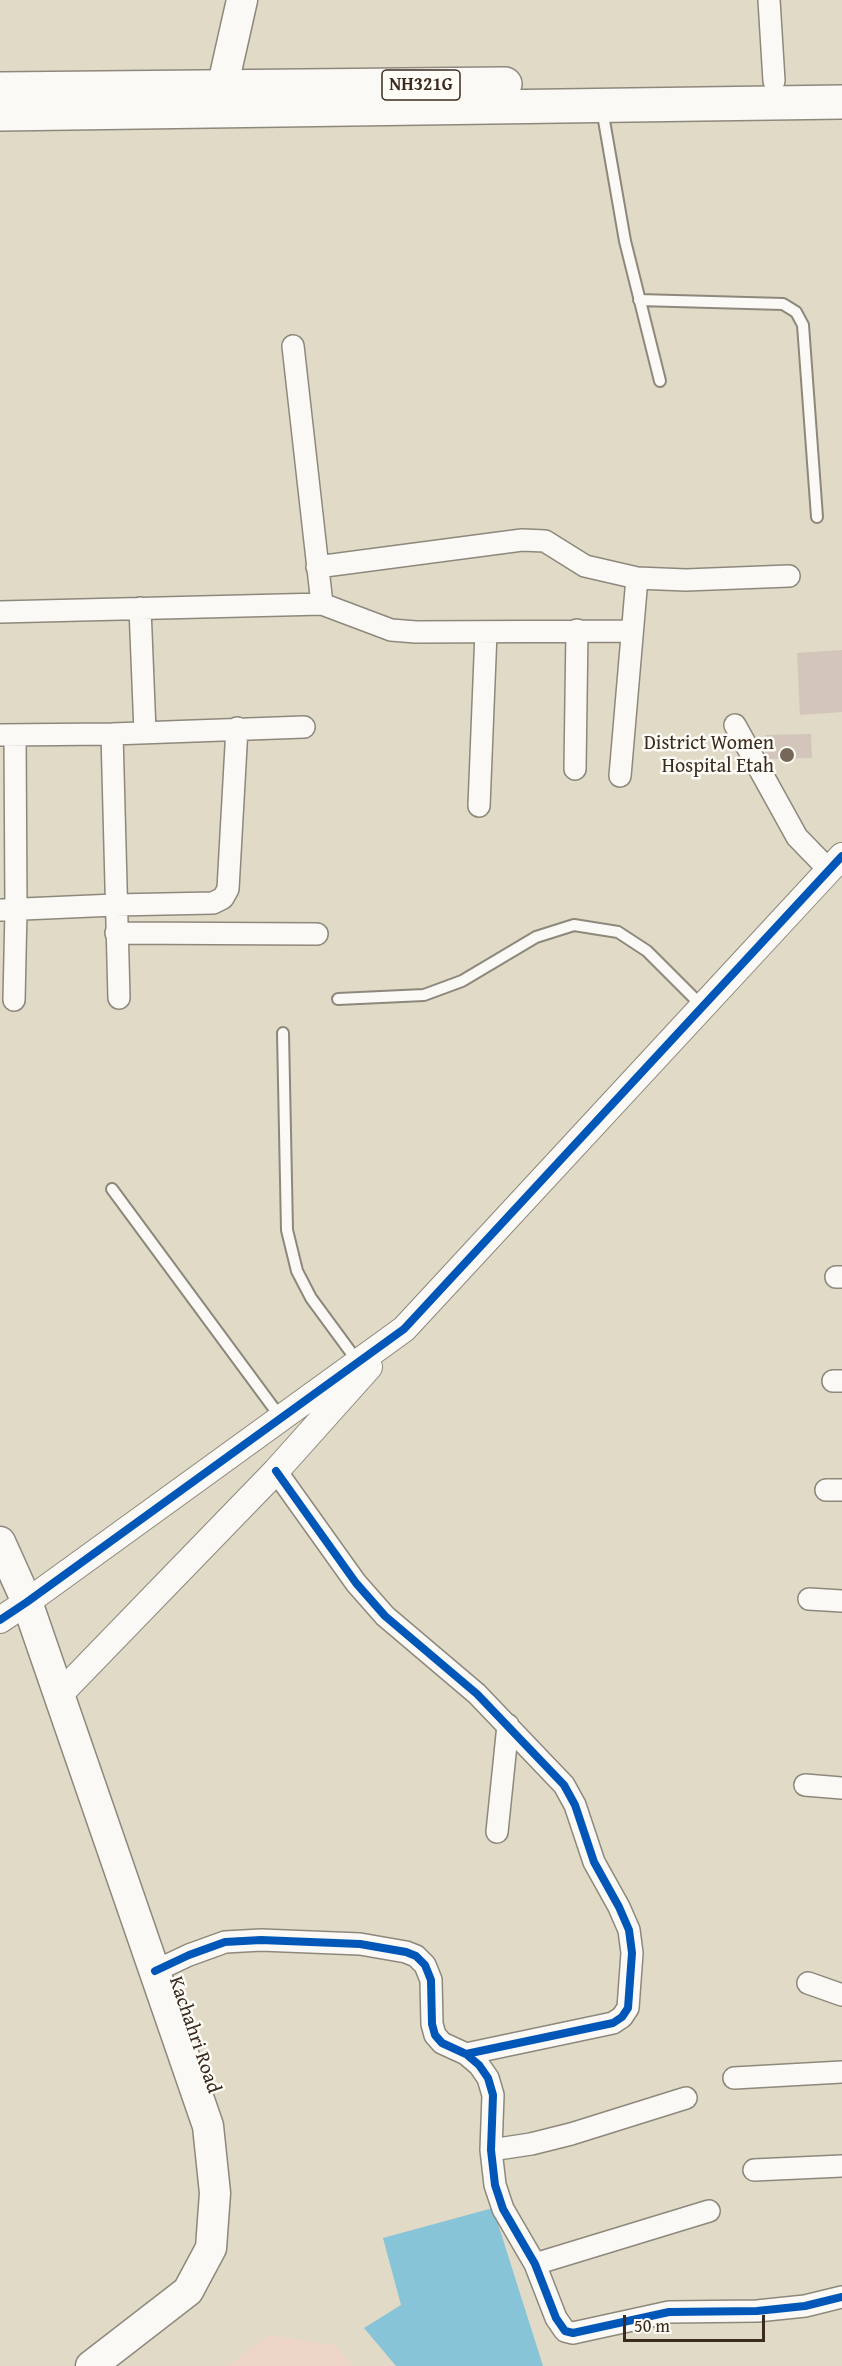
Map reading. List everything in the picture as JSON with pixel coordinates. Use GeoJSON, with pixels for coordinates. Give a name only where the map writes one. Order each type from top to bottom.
{"type":"FeatureCollection","features":[{"type":"Feature","properties":{"kind":"highway","name":"NH321G"},"geometry":{"type":"LineString","coordinates":[[0,89],[219,99],[842,80]]}},
{"type":"Feature","properties":{"kind":"highway"},"geometry":{"type":"LineString","coordinates":[[0,114],[219,99],[602,105],[842,102]]}},
{"type":"Feature","properties":{"kind":"main road"},"geometry":{"type":"LineString","coordinates":[[219,99],[242,0]]}},
{"type":"Feature","properties":{"kind":"main road","name":"Kachahri Road"},"geometry":{"type":"LineString","coordinates":[[0,1542],[27,1602],[208,2126],[215,2193],[212,2248],[188,2291],[91,2366]]}},
{"type":"Feature","properties":{"kind":"street"},"geometry":{"type":"LineString","coordinates":[[769,0],[774,81]]}},
{"type":"Feature","properties":{"kind":"street"},"geometry":{"type":"LineString","coordinates":[[292,346],[322,604]]}},
{"type":"Feature","properties":{"kind":"street"},"geometry":{"type":"LineString","coordinates":[[317,567],[522,540],[545,541],[585,566],[637,578],[686,580],[789,576]]}},
{"type":"Feature","properties":{"kind":"street"},"geometry":{"type":"LineString","coordinates":[[620,776],[637,578]]}},
{"type":"Feature","properties":{"kind":"street"},"geometry":{"type":"LineString","coordinates":[[0,612],[322,604],[391,630],[416,632],[632,631]]}},
{"type":"Feature","properties":{"kind":"street"},"geometry":{"type":"LineString","coordinates":[[140,608],[145,732]]}},
{"type":"Feature","properties":{"kind":"street"},"geometry":{"type":"LineString","coordinates":[[575,768],[577,630]]}},
{"type":"Feature","properties":{"kind":"street"},"geometry":{"type":"LineString","coordinates":[[479,806],[486,632]]}},
{"type":"Feature","properties":{"kind":"street"},"geometry":{"type":"LineString","coordinates":[[59,1695],[276,1471],[404,1329],[835,863],[797,837],[735,725]]}},
{"type":"Feature","properties":{"kind":"street"},"geometry":{"type":"LineString","coordinates":[[14,1000],[8,910],[7,735],[112,734],[304,727]]}},
{"type":"Feature","properties":{"kind":"street"},"geometry":{"type":"LineString","coordinates":[[8,910],[213,903],[223,898],[228,889],[237,728]]}},
{"type":"Feature","properties":{"kind":"street"},"geometry":{"type":"LineString","coordinates":[[112,734],[119,998]]}},
{"type":"Feature","properties":{"kind":"street"},"geometry":{"type":"LineString","coordinates":[[116,933],[317,934]]}},
{"type":"Feature","properties":{"kind":"street"},"geometry":{"type":"LineString","coordinates":[[0,1620],[404,1329]]}},
{"type":"Feature","properties":{"kind":"street"},"geometry":{"type":"LineString","coordinates":[[276,1471],[356,1583],[385,1616],[477,1694],[564,1785],[575,1805],[594,1862],[626,1923],[632,1953],[628,2008],[622,2017],[613,2023],[466,2054]]}},
{"type":"Feature","properties":{"kind":"street"},"geometry":{"type":"LineString","coordinates":[[809,1599],[842,1601]]}},
{"type":"Feature","properties":{"kind":"street"},"geometry":{"type":"LineString","coordinates":[[497,1832],[508,1725]]}},
{"type":"Feature","properties":{"kind":"street"},"geometry":{"type":"LineString","coordinates":[[805,1785],[842,1788]]}},
{"type":"Feature","properties":{"kind":"street"},"geometry":{"type":"LineString","coordinates":[[155,1971],[225,1942],[261,1940],[360,1944],[406,1952],[416,1956],[425,1965],[431,1980],[432,2024],[435,2035],[442,2043],[466,2054],[484,2072],[493,2095],[491,2151],[495,2185],[503,2209],[535,2264],[560,2326],[565,2331],[573,2333],[669,2312],[757,2311],[805,2306],[842,2297]]}},
{"type":"Feature","properties":{"kind":"street"},"geometry":{"type":"LineString","coordinates":[[808,1983],[842,1995]]}},
{"type":"Feature","properties":{"kind":"street"},"geometry":{"type":"LineString","coordinates":[[734,2078],[842,2072]]}},
{"type":"Feature","properties":{"kind":"street"},"geometry":{"type":"LineString","coordinates":[[491,2151],[571,2134],[686,2098]]}},
{"type":"Feature","properties":{"kind":"street"},"geometry":{"type":"LineString","coordinates":[[754,2170],[842,2166]]}},
{"type":"Feature","properties":{"kind":"street"},"geometry":{"type":"LineString","coordinates":[[535,2264],[709,2211]]}},
{"type":"Feature","properties":{"kind":"lane"},"geometry":{"type":"LineString","coordinates":[[602,105],[625,241],[660,381]]}},
{"type":"Feature","properties":{"kind":"lane"},"geometry":{"type":"LineString","coordinates":[[639,300],[783,304],[796,312],[803,325],[816,517]]}},
{"type":"Feature","properties":{"kind":"lane"},"geometry":{"type":"LineString","coordinates":[[338,999],[424,995],[462,981],[536,937],[574,925],[618,932],[647,951],[702,1006]]}},
{"type":"Feature","properties":{"kind":"lane"},"geometry":{"type":"LineString","coordinates":[[283,1033],[287,1230],[297,1270],[311,1298],[358,1362]]}},
{"type":"Feature","properties":{"kind":"lane"},"geometry":{"type":"LineString","coordinates":[[112,1189],[281,1418]]}},
{"type":"Feature","properties":{"kind":"shaded area"},"geometry":{"type":"Polygon","coordinates":[[[269,2335],[335,2345],[353,2366],[227,2366],[269,2335]]]}},
{"type":"Feature","properties":{"kind":"water"},"geometry":{"type":"Polygon","coordinates":[[[493,2208],[543,2366],[396,2366],[364,2328],[401,2305],[383,2238],[493,2208]]]}},
{"type":"Feature","properties":{"kind":"building"},"geometry":{"type":"Polygon","coordinates":[[[842,650],[842,712],[800,715],[797,653],[842,650]]]}},
{"type":"Feature","properties":{"kind":"building"},"geometry":{"type":"Polygon","coordinates":[[[811,734],[812,758],[768,759],[765,753],[765,735],[811,734]]]}},
{"type":"Feature","properties":{"kind":"cycle path"},"geometry":{"type":"LineString","coordinates":[[0,1620],[404,1329],[842,856]]}},
{"type":"Feature","properties":{"kind":"cycle path"},"geometry":{"type":"LineString","coordinates":[[276,1471],[356,1583],[385,1616],[477,1694],[564,1785],[575,1805],[594,1862],[629,1930],[632,1953],[628,2008],[622,2017],[613,2023],[466,2054]]}},
{"type":"Feature","properties":{"kind":"cycle path"},"geometry":{"type":"LineString","coordinates":[[155,1971],[225,1942],[261,1940],[360,1944],[406,1952],[416,1956],[425,1965],[431,1980],[432,2024],[435,2035],[442,2043],[466,2054],[479,2065],[488,2078],[493,2095],[491,2150],[495,2185],[503,2209],[535,2264],[556,2318],[565,2331],[573,2333],[669,2312],[757,2311],[805,2306],[842,2297]]}},
{"type":"Feature","properties":{"kind":"place","name":"District Women Hospital Etah"},"geometry":{"type":"Point","coordinates":[787,755]}}]}
